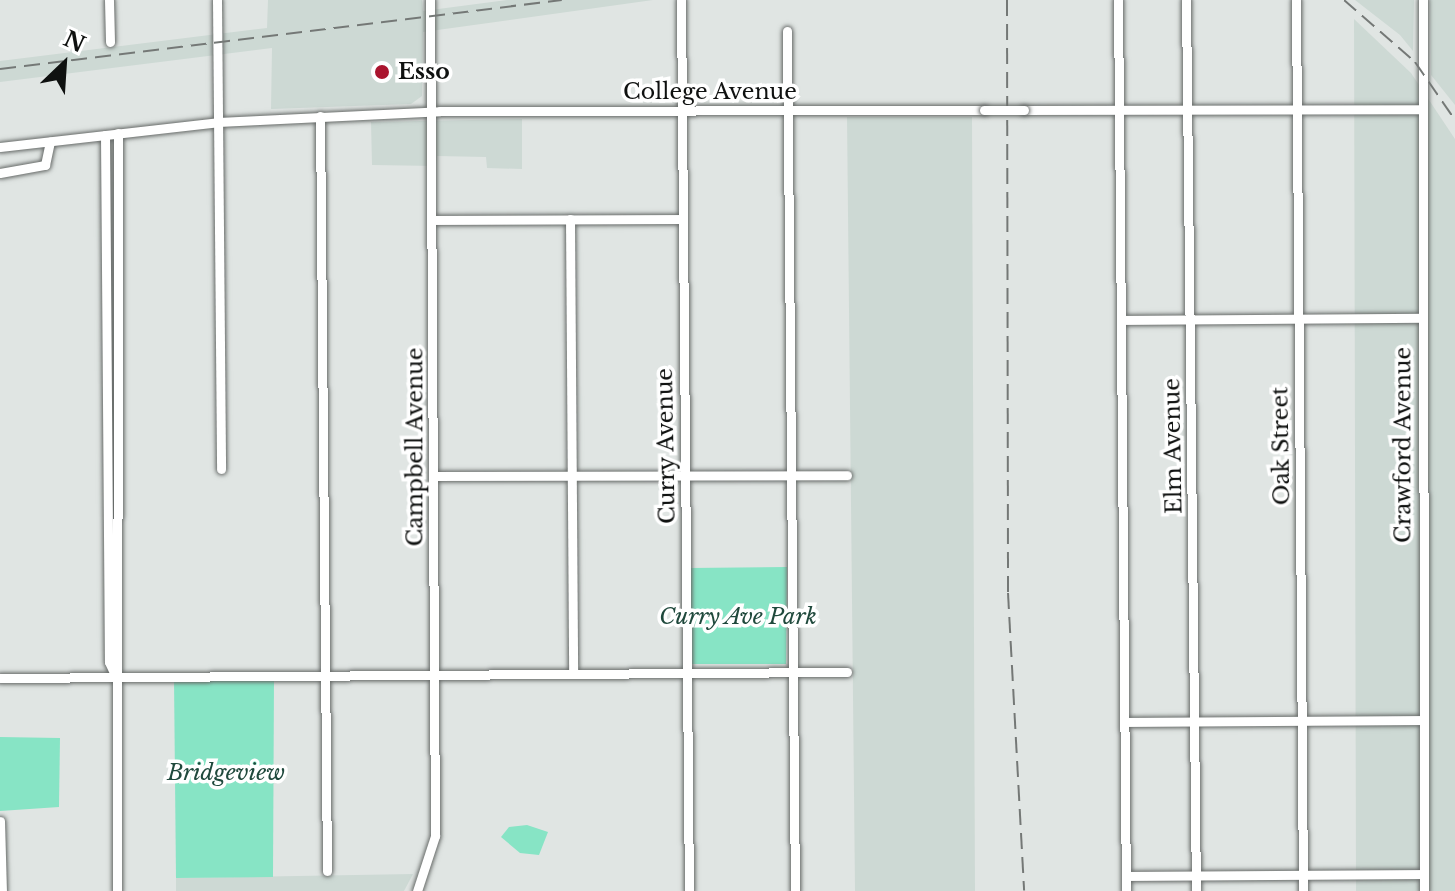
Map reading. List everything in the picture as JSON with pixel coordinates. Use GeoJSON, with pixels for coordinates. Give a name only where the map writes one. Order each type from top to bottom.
{"type":"FeatureCollection","features":[{"type":"Feature","properties":{"kind":"street"},"geometry":{"type":"LineString","coordinates":[[109,0],[110,42]]}},
{"type":"Feature","properties":{"kind":"street"},"geometry":{"type":"LineString","coordinates":[[217,0],[221,469]]}},
{"type":"Feature","properties":{"kind":"street","name":"Campbell Avenue"},"geometry":{"type":"LineString","coordinates":[[417,891],[435,836],[430,0]]}},
{"type":"Feature","properties":{"kind":"street","name":"Curry Avenue"},"geometry":{"type":"LineString","coordinates":[[681,0],[689,891]]}},
{"type":"Feature","properties":{"kind":"street"},"geometry":{"type":"LineString","coordinates":[[1118,0],[1126,891]]}},
{"type":"Feature","properties":{"kind":"street","name":"Elm Avenue"},"geometry":{"type":"LineString","coordinates":[[1186,0],[1196,891]]}},
{"type":"Feature","properties":{"kind":"street","name":"Oak Street"},"geometry":{"type":"LineString","coordinates":[[1296,0],[1303,891]]}},
{"type":"Feature","properties":{"kind":"street","name":"Crawford Avenue"},"geometry":{"type":"LineString","coordinates":[[1423,0],[1424,891]]}},
{"type":"Feature","properties":{"kind":"street"},"geometry":{"type":"LineString","coordinates":[[787,31],[795,891]]}},
{"type":"Feature","properties":{"kind":"street","name":"College Avenue"},"geometry":{"type":"LineString","coordinates":[[0,147],[218,122],[430,111],[1422,109]]}},
{"type":"Feature","properties":{"kind":"street"},"geometry":{"type":"LineString","coordinates":[[320,116],[327,871]]}},
{"type":"Feature","properties":{"kind":"street"},"geometry":{"type":"LineString","coordinates":[[117,891],[118,133]]}},
{"type":"Feature","properties":{"kind":"street"},"geometry":{"type":"LineString","coordinates":[[105,135],[109,662],[116,677]]}},
{"type":"Feature","properties":{"kind":"street"},"geometry":{"type":"LineString","coordinates":[[0,173],[45,165],[50,142]]}},
{"type":"Feature","properties":{"kind":"street"},"geometry":{"type":"LineString","coordinates":[[570,219],[573,674]]}},
{"type":"Feature","properties":{"kind":"street"},"geometry":{"type":"LineString","coordinates":[[431,220],[682,219]]}},
{"type":"Feature","properties":{"kind":"street"},"geometry":{"type":"LineString","coordinates":[[1121,320],[1422,318]]}},
{"type":"Feature","properties":{"kind":"street"},"geometry":{"type":"LineString","coordinates":[[433,476],[847,475]]}},
{"type":"Feature","properties":{"kind":"street"},"geometry":{"type":"LineString","coordinates":[[0,678],[847,672]]}},
{"type":"Feature","properties":{"kind":"street"},"geometry":{"type":"LineString","coordinates":[[1125,722],[1423,720]]}},
{"type":"Feature","properties":{"kind":"street"},"geometry":{"type":"LineString","coordinates":[[0,821],[2,891]]}},
{"type":"Feature","properties":{"kind":"street"},"geometry":{"type":"LineString","coordinates":[[1126,876],[1424,874]]}},
{"type":"Feature","properties":{"kind":"shaded area"},"geometry":{"type":"Polygon","coordinates":[[[268,0],[422,0],[423,11],[507,0],[653,0],[423,32],[422,96],[411,104],[271,109],[272,48],[0,82],[0,61],[267,28],[268,0]]]}},
{"type":"Feature","properties":{"kind":"shaded area"},"geometry":{"type":"Polygon","coordinates":[[[1355,0],[1414,0],[1413,51],[1400,35],[1355,0]]]}},
{"type":"Feature","properties":{"kind":"shaded area"},"geometry":{"type":"Polygon","coordinates":[[[1430,0],[1455,0],[1455,105],[1431,75],[1430,0]]]}},
{"type":"Feature","properties":{"kind":"shaded area"},"geometry":{"type":"Polygon","coordinates":[[[1354,19],[1411,73],[1455,139],[1455,891],[1356,891],[1354,19]]]}},
{"type":"Feature","properties":{"kind":"shaded area"},"geometry":{"type":"Polygon","coordinates":[[[847,117],[972,117],[975,891],[855,891],[847,117]]]}},
{"type":"Feature","properties":{"kind":"shaded area"},"geometry":{"type":"Polygon","coordinates":[[[522,119],[522,169],[487,168],[486,157],[437,156],[436,166],[372,165],[371,122],[522,119]]]}},
{"type":"Feature","properties":{"kind":"shaded area"},"geometry":{"type":"Polygon","coordinates":[[[413,874],[404,891],[176,891],[176,878],[413,874]]]}},
{"type":"Feature","properties":{"kind":"green space","name":"Curry Ave Park"},"geometry":{"type":"Polygon","coordinates":[[[787,567],[786,664],[692,664],[689,568],[787,567]]]}},
{"type":"Feature","properties":{"kind":"green space","name":"Bridgeview"},"geometry":{"type":"Polygon","coordinates":[[[174,679],[274,680],[273,877],[176,878],[174,679]]]}},
{"type":"Feature","properties":{"kind":"green space"},"geometry":{"type":"Polygon","coordinates":[[[0,737],[60,738],[59,807],[0,811],[0,737]]]}},
{"type":"Feature","properties":{"kind":"green space"},"geometry":{"type":"Polygon","coordinates":[[[527,825],[548,832],[539,855],[520,853],[501,837],[509,827],[527,825]]]}},
{"type":"Feature","properties":{"kind":"railway"},"geometry":{"type":"LineString","coordinates":[[0,69],[562,0]]}},
{"type":"Feature","properties":{"kind":"railway"},"geometry":{"type":"LineString","coordinates":[[1007,0],[1008,593],[1024,891]]}},
{"type":"Feature","properties":{"kind":"railway"},"geometry":{"type":"LineString","coordinates":[[1344,0],[1415,62],[1455,120]]}},
{"type":"Feature","properties":{"kind":"place","name":"Esso"},"geometry":{"type":"Point","coordinates":[382,72]}}]}
